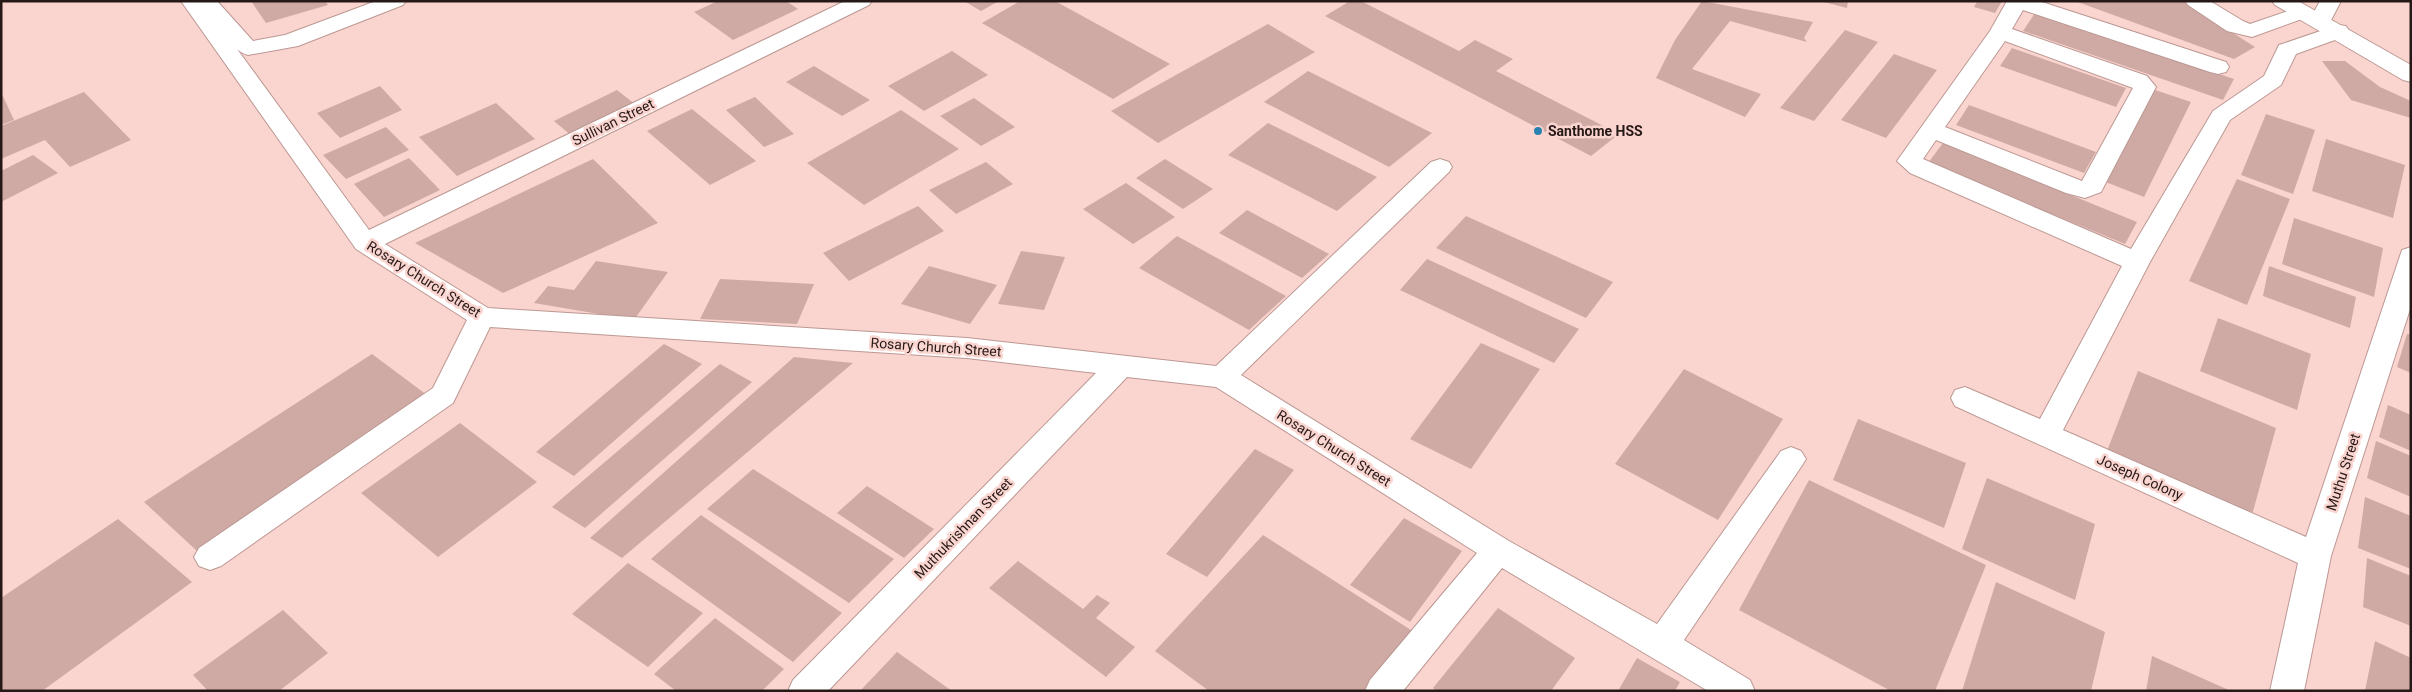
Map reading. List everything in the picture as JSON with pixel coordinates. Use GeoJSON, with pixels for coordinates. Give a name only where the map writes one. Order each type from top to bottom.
{"type":"FeatureCollection","features":[{"type":"Feature","properties":{"kind":"street","name":"Rosary Church Street"},"geometry":{"type":"LineString","coordinates":[[191,1],[365,243],[482,317],[967,348],[1222,377],[1498,550],[1662,644],[1738,691]]}},
{"type":"Feature","properties":{"kind":"street"},"geometry":{"type":"LineString","coordinates":[[206,1],[248,48],[290,41],[396,1]]}},
{"type":"Feature","properties":{"kind":"street","name":"Sullivan Street"},"geometry":{"type":"LineString","coordinates":[[365,243],[862,1]]}},
{"type":"Feature","properties":{"kind":"street"},"geometry":{"type":"LineString","coordinates":[[2195,1],[2235,26],[2252,31],[2271,22],[2320,21]]}},
{"type":"Feature","properties":{"kind":"street"},"geometry":{"type":"LineString","coordinates":[[2282,1],[2320,21],[2411,75]]}},
{"type":"Feature","properties":{"kind":"street"},"geometry":{"type":"LineString","coordinates":[[2046,435],[2138,262],[2221,116],[2272,80],[2287,50],[2320,21],[2331,1]]}},
{"type":"Feature","properties":{"kind":"street"},"geometry":{"type":"LineString","coordinates":[[2138,262],[1913,165],[1908,161],[1909,158],[1932,130],[2000,32],[2017,2],[2218,67]]}},
{"type":"Feature","properties":{"kind":"street"},"geometry":{"type":"LineString","coordinates":[[1932,130],[2075,187],[2085,190],[2092,186],[2145,87],[2144,85],[2000,32]]}},
{"type":"Feature","properties":{"kind":"street"},"geometry":{"type":"LineString","coordinates":[[1222,377],[1440,167]]}},
{"type":"Feature","properties":{"kind":"street","name":"Muthu Street"},"geometry":{"type":"LineString","coordinates":[[2287,691],[2315,556],[2406,300],[2411,256]]}},
{"type":"Feature","properties":{"kind":"street"},"geometry":{"type":"LineString","coordinates":[[210,557],[443,395],[482,317]]}},
{"type":"Feature","properties":{"kind":"street","name":"Muthukrishnan Street"},"geometry":{"type":"LineString","coordinates":[[805,691],[1120,366]]}},
{"type":"Feature","properties":{"kind":"street","name":"Joseph Colony"},"geometry":{"type":"LineString","coordinates":[[1966,398],[2315,556]]}},
{"type":"Feature","properties":{"kind":"street"},"geometry":{"type":"LineString","coordinates":[[1662,644],[1791,459]]}},
{"type":"Feature","properties":{"kind":"street"},"geometry":{"type":"LineString","coordinates":[[1382,691],[1498,550]]}},
{"type":"Feature","properties":{"kind":"building"},"geometry":{"type":"Polygon","coordinates":[[[251,1],[325,1],[328,5],[266,23],[251,1]]]}},
{"type":"Feature","properties":{"kind":"building"},"geometry":{"type":"Polygon","coordinates":[[[718,1],[786,1],[798,9],[733,40],[694,12],[718,1]]]}},
{"type":"Feature","properties":{"kind":"building"},"geometry":{"type":"Polygon","coordinates":[[[964,1],[999,1],[981,11],[964,1]]]}},
{"type":"Feature","properties":{"kind":"building"},"geometry":{"type":"Polygon","coordinates":[[[1020,1],[1055,1],[1170,64],[1113,99],[982,23],[1020,1]]]}},
{"type":"Feature","properties":{"kind":"building"},"geometry":{"type":"Polygon","coordinates":[[[1350,1],[1361,1],[1459,51],[1475,40],[1513,59],[1496,71],[1619,134],[1591,156],[1325,16],[1350,1]]]}},
{"type":"Feature","properties":{"kind":"building"},"geometry":{"type":"Polygon","coordinates":[[[1702,1],[1813,22],[1804,38],[1807,42],[1730,21],[1692,69],[1761,94],[1745,117],[1656,78],[1675,40],[1702,1]]]}},
{"type":"Feature","properties":{"kind":"building"},"geometry":{"type":"Polygon","coordinates":[[[1820,1],[1848,1],[1847,8],[1820,1]]]}},
{"type":"Feature","properties":{"kind":"building"},"geometry":{"type":"Polygon","coordinates":[[[1977,1],[2002,1],[1995,13],[1974,7],[1977,1]]]}},
{"type":"Feature","properties":{"kind":"building"},"geometry":{"type":"Polygon","coordinates":[[[2075,1],[2183,1],[2255,47],[2234,59],[2075,1]]]}},
{"type":"Feature","properties":{"kind":"building"},"geometry":{"type":"Polygon","coordinates":[[[2035,13],[2234,79],[2223,100],[2023,31],[2035,13]]]}},
{"type":"Feature","properties":{"kind":"building"},"geometry":{"type":"Polygon","coordinates":[[[1268,24],[1315,52],[1158,143],[1111,111],[1268,24]]]}},
{"type":"Feature","properties":{"kind":"building"},"geometry":{"type":"Polygon","coordinates":[[[1845,30],[1878,42],[1814,121],[1780,108],[1845,30]]]}},
{"type":"Feature","properties":{"kind":"building"},"geometry":{"type":"Polygon","coordinates":[[[2012,48],[2126,88],[2116,107],[2000,66],[2012,48]]]}},
{"type":"Feature","properties":{"kind":"building"},"geometry":{"type":"Polygon","coordinates":[[[952,51],[988,75],[924,111],[888,86],[952,51]]]}},
{"type":"Feature","properties":{"kind":"building"},"geometry":{"type":"Polygon","coordinates":[[[1894,54],[1937,70],[1886,138],[1841,120],[1894,54]]]}},
{"type":"Feature","properties":{"kind":"building"},"geometry":{"type":"Polygon","coordinates":[[[2322,61],[2345,61],[2380,87],[2411,101],[2411,118],[2351,100],[2322,61]]]}},
{"type":"Feature","properties":{"kind":"building"},"geometry":{"type":"Polygon","coordinates":[[[814,66],[870,100],[842,116],[786,82],[814,66]]]}},
{"type":"Feature","properties":{"kind":"building"},"geometry":{"type":"Polygon","coordinates":[[[1308,71],[1432,133],[1389,167],[1264,102],[1308,71]]]}},
{"type":"Feature","properties":{"kind":"building"},"geometry":{"type":"Polygon","coordinates":[[[380,86],[402,110],[340,138],[317,113],[380,86]]]}},
{"type":"Feature","properties":{"kind":"building"},"geometry":{"type":"Polygon","coordinates":[[[2152,89],[2191,102],[2144,197],[2103,181],[2152,89]]]}},
{"type":"Feature","properties":{"kind":"building"},"geometry":{"type":"Polygon","coordinates":[[[617,90],[636,105],[573,137],[554,121],[617,90]]]}},
{"type":"Feature","properties":{"kind":"building"},"geometry":{"type":"Polygon","coordinates":[[[1,92],[14,120],[1,125],[1,92]]]}},
{"type":"Feature","properties":{"kind":"building"},"geometry":{"type":"Polygon","coordinates":[[[84,92],[131,140],[70,167],[45,140],[1,159],[1,126],[84,92]]]}},
{"type":"Feature","properties":{"kind":"building"},"geometry":{"type":"Polygon","coordinates":[[[755,97],[794,134],[764,147],[726,110],[755,97]]]}},
{"type":"Feature","properties":{"kind":"building"},"geometry":{"type":"Polygon","coordinates":[[[974,98],[1015,127],[981,146],[940,116],[974,98]]]}},
{"type":"Feature","properties":{"kind":"building"},"geometry":{"type":"Polygon","coordinates":[[[496,103],[535,139],[457,176],[419,137],[496,103]]]}},
{"type":"Feature","properties":{"kind":"building"},"geometry":{"type":"Polygon","coordinates":[[[1969,105],[2096,152],[2084,173],[1956,125],[1969,105]]]}},
{"type":"Feature","properties":{"kind":"building"},"geometry":{"type":"Polygon","coordinates":[[[692,109],[756,161],[710,185],[647,131],[692,109]]]}},
{"type":"Feature","properties":{"kind":"building"},"geometry":{"type":"Polygon","coordinates":[[[901,110],[959,149],[864,205],[807,163],[901,110]]]}},
{"type":"Feature","properties":{"kind":"building"},"geometry":{"type":"Polygon","coordinates":[[[2266,114],[2315,130],[2293,194],[2241,175],[2266,114]]]}},
{"type":"Feature","properties":{"kind":"building"},"geometry":{"type":"Polygon","coordinates":[[[1268,123],[1377,177],[1337,211],[1228,155],[1268,123]]]}},
{"type":"Feature","properties":{"kind":"building"},"geometry":{"type":"Polygon","coordinates":[[[386,127],[409,150],[346,179],[323,155],[386,127]]]}},
{"type":"Feature","properties":{"kind":"building"},"geometry":{"type":"Polygon","coordinates":[[[2326,139],[2405,165],[2393,218],[2312,191],[2326,139]]]}},
{"type":"Feature","properties":{"kind":"building"},"geometry":{"type":"Polygon","coordinates":[[[1943,143],[2137,222],[2125,244],[1928,163],[1943,143]]]}},
{"type":"Feature","properties":{"kind":"building"},"geometry":{"type":"Polygon","coordinates":[[[33,155],[58,173],[1,202],[1,171],[33,155]]]}},
{"type":"Feature","properties":{"kind":"building"},"geometry":{"type":"Polygon","coordinates":[[[409,158],[440,190],[384,217],[354,184],[409,158]]]}},
{"type":"Feature","properties":{"kind":"building"},"geometry":{"type":"Polygon","coordinates":[[[593,159],[658,223],[503,293],[415,243],[593,159]]]}},
{"type":"Feature","properties":{"kind":"building"},"geometry":{"type":"Polygon","coordinates":[[[1165,159],[1213,189],[1183,209],[1136,178],[1165,159]]]}},
{"type":"Feature","properties":{"kind":"building"},"geometry":{"type":"Polygon","coordinates":[[[986,162],[1013,184],[956,214],[929,190],[986,162]]]}},
{"type":"Feature","properties":{"kind":"building"},"geometry":{"type":"Polygon","coordinates":[[[2237,179],[2290,199],[2247,305],[2189,281],[2237,179]]]}},
{"type":"Feature","properties":{"kind":"building"},"geometry":{"type":"Polygon","coordinates":[[[1126,183],[1175,217],[1133,244],[1083,209],[1126,183]]]}},
{"type":"Feature","properties":{"kind":"building"},"geometry":{"type":"Polygon","coordinates":[[[918,206],[944,231],[849,281],[823,253],[918,206]]]}},
{"type":"Feature","properties":{"kind":"building"},"geometry":{"type":"Polygon","coordinates":[[[1247,210],[1329,254],[1302,278],[1219,233],[1247,210]]]}},
{"type":"Feature","properties":{"kind":"building"},"geometry":{"type":"Polygon","coordinates":[[[1466,216],[1613,282],[1586,318],[1436,248],[1466,216]]]}},
{"type":"Feature","properties":{"kind":"building"},"geometry":{"type":"Polygon","coordinates":[[[2294,218],[2383,248],[2374,297],[2282,264],[2294,218]]]}},
{"type":"Feature","properties":{"kind":"building"},"geometry":{"type":"Polygon","coordinates":[[[1177,236],[1286,296],[1249,330],[1139,268],[1177,236]]]}},
{"type":"Feature","properties":{"kind":"building"},"geometry":{"type":"Polygon","coordinates":[[[1021,251],[1065,257],[1044,310],[998,304],[1021,251]]]}},
{"type":"Feature","properties":{"kind":"building"},"geometry":{"type":"Polygon","coordinates":[[[1427,259],[1579,329],[1554,363],[1400,290],[1427,259]]]}},
{"type":"Feature","properties":{"kind":"building"},"geometry":{"type":"Polygon","coordinates":[[[596,261],[668,272],[634,320],[534,303],[548,286],[574,290],[596,261]]]}},
{"type":"Feature","properties":{"kind":"building"},"geometry":{"type":"Polygon","coordinates":[[[929,266],[997,285],[970,324],[901,304],[929,266]]]}},
{"type":"Feature","properties":{"kind":"building"},"geometry":{"type":"Polygon","coordinates":[[[2269,266],[2356,297],[2350,328],[2263,296],[2269,266]]]}},
{"type":"Feature","properties":{"kind":"building"},"geometry":{"type":"Polygon","coordinates":[[[720,279],[814,284],[797,324],[700,319],[720,279]]]}},
{"type":"Feature","properties":{"kind":"building"},"geometry":{"type":"Polygon","coordinates":[[[2218,318],[2311,354],[2297,410],[2200,371],[2218,318]]]}},
{"type":"Feature","properties":{"kind":"building"},"geometry":{"type":"Polygon","coordinates":[[[2407,334],[2411,335],[2411,373],[2397,367],[2407,334]]]}},
{"type":"Feature","properties":{"kind":"building"},"geometry":{"type":"Polygon","coordinates":[[[1481,343],[1540,369],[1471,469],[1410,439],[1481,343]]]}},
{"type":"Feature","properties":{"kind":"building"},"geometry":{"type":"Polygon","coordinates":[[[664,344],[702,364],[574,476],[536,452],[664,344]]]}},
{"type":"Feature","properties":{"kind":"building"},"geometry":{"type":"Polygon","coordinates":[[[372,354],[427,395],[197,551],[144,502],[372,354]]]}},
{"type":"Feature","properties":{"kind":"building"},"geometry":{"type":"Polygon","coordinates":[[[794,357],[853,363],[622,558],[590,538],[794,357]]]}},
{"type":"Feature","properties":{"kind":"building"},"geometry":{"type":"Polygon","coordinates":[[[720,364],[752,382],[585,528],[552,507],[720,364]]]}},
{"type":"Feature","properties":{"kind":"building"},"geometry":{"type":"Polygon","coordinates":[[[1684,369],[1783,419],[1718,520],[1615,464],[1684,369]]]}},
{"type":"Feature","properties":{"kind":"building"},"geometry":{"type":"Polygon","coordinates":[[[2138,371],[2276,428],[2252,515],[2107,451],[2138,371]]]}},
{"type":"Feature","properties":{"kind":"building"},"geometry":{"type":"Polygon","coordinates":[[[2388,405],[2411,415],[2411,451],[2379,437],[2388,405]]]}},
{"type":"Feature","properties":{"kind":"building"},"geometry":{"type":"Polygon","coordinates":[[[1858,419],[1966,463],[1944,528],[1833,480],[1858,419]]]}},
{"type":"Feature","properties":{"kind":"building"},"geometry":{"type":"Polygon","coordinates":[[[460,423],[537,482],[438,557],[361,493],[460,423]]]}},
{"type":"Feature","properties":{"kind":"building"},"geometry":{"type":"Polygon","coordinates":[[[2376,441],[2411,456],[2411,497],[2367,478],[2376,441]]]}},
{"type":"Feature","properties":{"kind":"building"},"geometry":{"type":"Polygon","coordinates":[[[1255,449],[1294,470],[1207,577],[1166,554],[1255,449]]]}},
{"type":"Feature","properties":{"kind":"building"},"geometry":{"type":"Polygon","coordinates":[[[753,469],[894,559],[849,603],[707,509],[753,469]]]}},
{"type":"Feature","properties":{"kind":"building"},"geometry":{"type":"Polygon","coordinates":[[[1987,478],[2095,524],[2075,600],[1962,549],[1987,478]]]}},
{"type":"Feature","properties":{"kind":"building"},"geometry":{"type":"Polygon","coordinates":[[[1809,480],[1986,565],[1935,691],[1891,691],[1739,610],[1809,480]]]}},
{"type":"Feature","properties":{"kind":"building"},"geometry":{"type":"Polygon","coordinates":[[[867,486],[934,529],[904,558],[837,513],[867,486]]]}},
{"type":"Feature","properties":{"kind":"building"},"geometry":{"type":"Polygon","coordinates":[[[2365,497],[2411,516],[2411,569],[2358,548],[2365,497]]]}},
{"type":"Feature","properties":{"kind":"building"},"geometry":{"type":"Polygon","coordinates":[[[701,515],[842,613],[793,662],[651,559],[701,515]]]}},
{"type":"Feature","properties":{"kind":"building"},"geometry":{"type":"Polygon","coordinates":[[[1404,518],[1462,551],[1410,622],[1350,585],[1404,518]]]}},
{"type":"Feature","properties":{"kind":"building"},"geometry":{"type":"Polygon","coordinates":[[[118,519],[192,582],[42,691],[1,691],[1,598],[118,519]]]}},
{"type":"Feature","properties":{"kind":"building"},"geometry":{"type":"Polygon","coordinates":[[[1263,535],[1414,632],[1368,691],[1209,691],[1155,651],[1263,535]]]}},
{"type":"Feature","properties":{"kind":"building"},"geometry":{"type":"Polygon","coordinates":[[[2367,558],[2411,576],[2411,626],[2363,607],[2367,558]]]}},
{"type":"Feature","properties":{"kind":"building"},"geometry":{"type":"Polygon","coordinates":[[[1018,561],[1083,609],[1097,595],[1110,603],[1096,618],[1135,647],[1106,677],[989,588],[1018,561]]]}},
{"type":"Feature","properties":{"kind":"building"},"geometry":{"type":"Polygon","coordinates":[[[628,563],[703,613],[648,667],[572,614],[628,563]]]}},
{"type":"Feature","properties":{"kind":"building"},"geometry":{"type":"Polygon","coordinates":[[[1996,582],[2105,632],[2091,691],[1962,691],[1996,582]]]}},
{"type":"Feature","properties":{"kind":"building"},"geometry":{"type":"Polygon","coordinates":[[[1498,608],[1575,658],[1551,691],[1437,691],[1433,688],[1498,608]]]}},
{"type":"Feature","properties":{"kind":"building"},"geometry":{"type":"Polygon","coordinates":[[[283,610],[328,653],[279,691],[208,691],[193,675],[283,610]]]}},
{"type":"Feature","properties":{"kind":"building"},"geometry":{"type":"Polygon","coordinates":[[[715,618],[784,669],[762,691],[676,691],[654,674],[715,618]]]}},
{"type":"Feature","properties":{"kind":"building"},"geometry":{"type":"Polygon","coordinates":[[[2375,641],[2411,658],[2411,691],[2365,691],[2375,641]]]}},
{"type":"Feature","properties":{"kind":"building"},"geometry":{"type":"Polygon","coordinates":[[[897,652],[952,691],[860,691],[897,652]]]}},
{"type":"Feature","properties":{"kind":"building"},"geometry":{"type":"Polygon","coordinates":[[[2152,656],[2231,691],[2146,691],[2152,656]]]}},
{"type":"Feature","properties":{"kind":"building"},"geometry":{"type":"Polygon","coordinates":[[[1637,658],[1680,682],[1675,691],[1618,691],[1637,658]]]}},
{"type":"Feature","properties":{"kind":"place","name":"Santhome HSS"},"geometry":{"type":"Point","coordinates":[1538,131]}}]}
